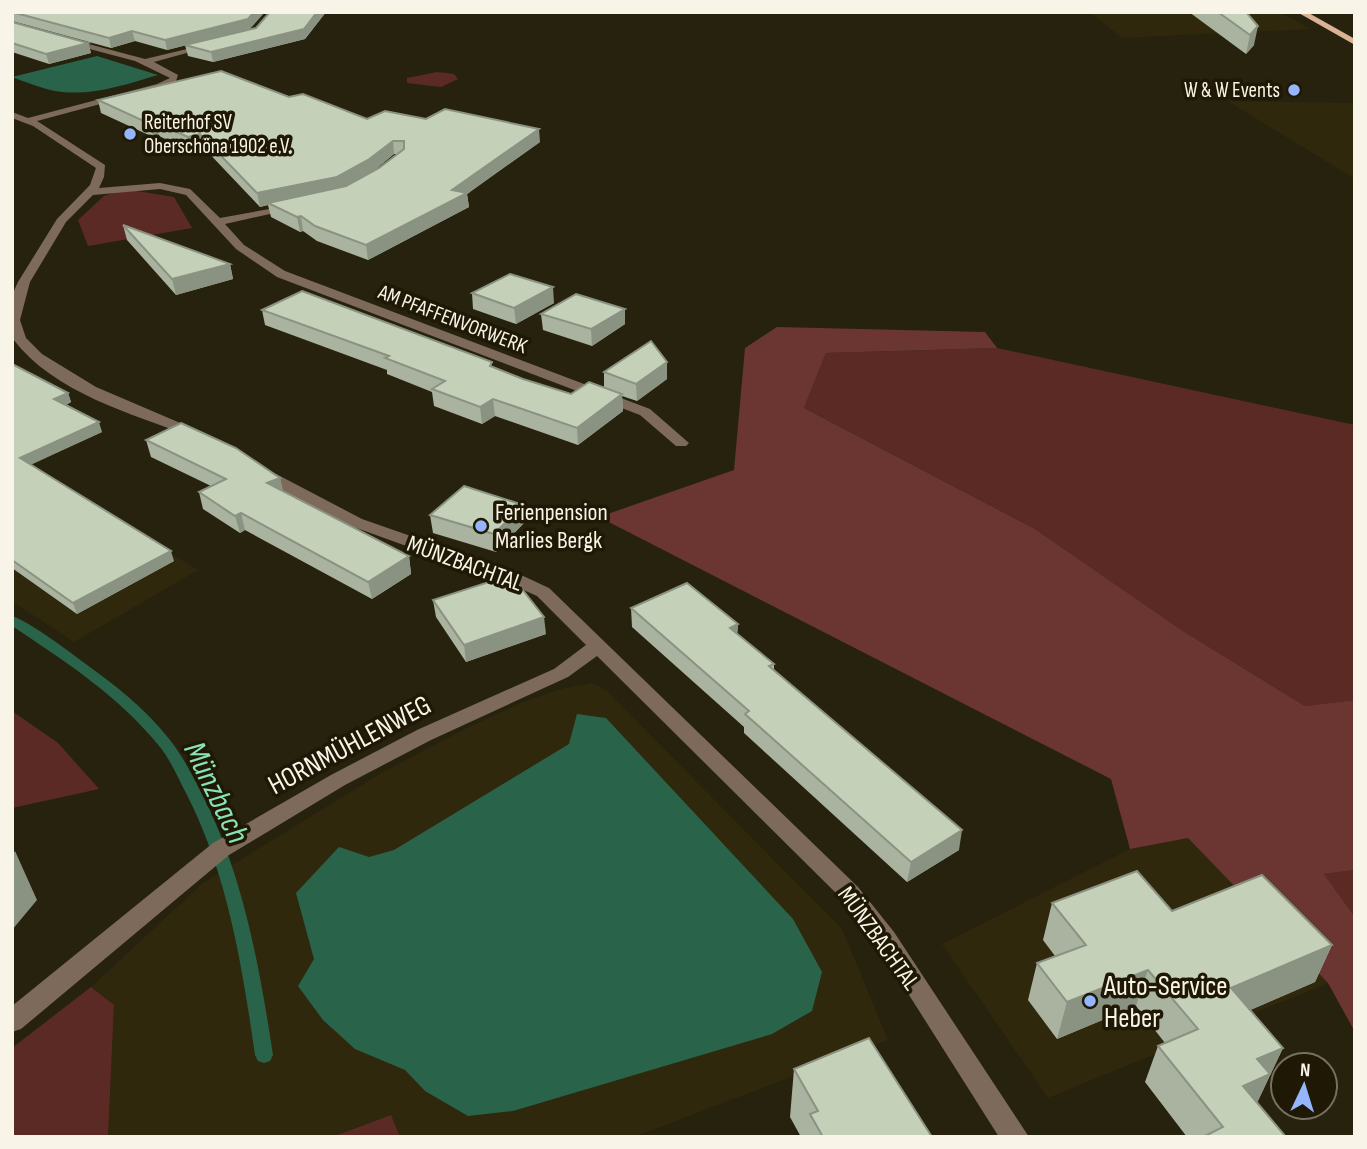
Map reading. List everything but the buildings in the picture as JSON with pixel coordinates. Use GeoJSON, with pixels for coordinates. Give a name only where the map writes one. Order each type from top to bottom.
{"type":"FeatureCollection","features":[{"type":"Feature","properties":{"kind":"main road"},"geometry":{"type":"LineString","coordinates":[[1301,12],[1355,43]]}},
{"type":"Feature","properties":{"kind":"street"},"geometry":{"type":"LineString","coordinates":[[26,121],[160,86],[172,82],[175,76],[163,68],[60,39]]}},
{"type":"Feature","properties":{"kind":"street"},"geometry":{"type":"LineString","coordinates":[[143,62],[218,43]]}},
{"type":"Feature","properties":{"kind":"street"},"geometry":{"type":"LineString","coordinates":[[12,115],[36,124],[101,167],[100,181],[63,217],[20,291],[14,306],[13,324],[19,336],[47,366],[70,381],[212,440]]}},
{"type":"Feature","properties":{"kind":"street","name":"AM PFAFFENVORWERK"},"geometry":{"type":"LineString","coordinates":[[91,192],[137,187],[176,188],[190,192],[240,247],[281,274],[645,412],[681,443]]}},
{"type":"Feature","properties":{"kind":"street"},"geometry":{"type":"LineString","coordinates":[[217,222],[305,204]]}},
{"type":"Feature","properties":{"kind":"street","name":"MÜNZBACHTAL"},"geometry":{"type":"LineString","coordinates":[[246,462],[302,498],[360,524],[416,546],[513,576],[543,592],[850,893],[886,939],[1015,1137]]}},
{"type":"Feature","properties":{"kind":"street","name":"HORNMÜHLENWEG"},"geometry":{"type":"LineString","coordinates":[[12,1021],[220,849],[338,780],[424,735],[561,673],[598,646]]}},
{"type":"Feature","properties":{"kind":"shaded area"},"geometry":{"type":"Polygon","coordinates":[[[1090,12],[1279,12],[1311,29],[1122,38],[1090,12]]]}},
{"type":"Feature","properties":{"kind":"shaded area"},"geometry":{"type":"Polygon","coordinates":[[[97,56],[158,75],[107,89],[81,92],[55,91],[12,77],[97,56]]]}},
{"type":"Feature","properties":{"kind":"shaded area"},"geometry":{"type":"Polygon","coordinates":[[[437,72],[454,74],[458,79],[441,87],[407,83],[407,78],[437,72]]]}},
{"type":"Feature","properties":{"kind":"shaded area"},"geometry":{"type":"Polygon","coordinates":[[[1228,101],[1355,103],[1355,179],[1231,103],[1228,101]]]}},
{"type":"Feature","properties":{"kind":"shaded area"},"geometry":{"type":"Polygon","coordinates":[[[120,191],[174,197],[192,228],[88,246],[78,220],[104,196],[120,191]]]}},
{"type":"Feature","properties":{"kind":"shaded area"},"geometry":{"type":"Polygon","coordinates":[[[777,327],[985,332],[997,348],[826,353],[804,408],[1035,529],[1183,631],[1305,706],[1355,700],[1355,870],[1324,874],[1355,917],[1355,1032],[1328,983],[1188,838],[1130,849],[1111,779],[599,517],[734,470],[745,348],[777,327]]]}},
{"type":"Feature","properties":{"kind":"shaded area"},"geometry":{"type":"Polygon","coordinates":[[[997,348],[1355,425],[1355,700],[1305,706],[1183,631],[1035,529],[804,408],[826,353],[997,348]]]}},
{"type":"Feature","properties":{"kind":"shaded area"},"geometry":{"type":"Polygon","coordinates":[[[12,459],[198,570],[74,642],[12,601],[12,459]]]}},
{"type":"Feature","properties":{"kind":"shaded area"},"geometry":{"type":"Polygon","coordinates":[[[593,683],[606,690],[842,929],[888,1040],[634,1137],[400,1137],[391,1115],[332,1137],[108,1137],[114,1005],[91,987],[203,883],[383,772],[523,702],[565,688],[593,683]]]}},
{"type":"Feature","properties":{"kind":"shaded area"},"geometry":{"type":"Polygon","coordinates":[[[12,711],[58,743],[99,789],[12,808],[12,711]]]}},
{"type":"Feature","properties":{"kind":"shaded area"},"geometry":{"type":"Polygon","coordinates":[[[577,714],[606,718],[793,919],[822,972],[812,1011],[772,1034],[513,1111],[468,1116],[425,1091],[405,1070],[355,1049],[323,1020],[298,986],[314,959],[296,893],[339,847],[369,857],[394,850],[569,744],[577,714]]]}},
{"type":"Feature","properties":{"kind":"shaded area"},"geometry":{"type":"Polygon","coordinates":[[[1188,838],[1328,983],[1048,1098],[942,944],[1130,849],[1188,838]]]}},
{"type":"Feature","properties":{"kind":"shaded area"},"geometry":{"type":"Polygon","coordinates":[[[1355,870],[1355,917],[1324,874],[1355,870]]]}},
{"type":"Feature","properties":{"kind":"shaded area"},"geometry":{"type":"Polygon","coordinates":[[[91,987],[114,1005],[108,1137],[12,1137],[12,1048],[91,987]]]}},
{"type":"Feature","properties":{"kind":"shaded area"},"geometry":{"type":"Polygon","coordinates":[[[391,1115],[400,1137],[332,1137],[391,1115]]]}},
{"type":"Feature","properties":{"kind":"waterway","name":"Münzbach"},"geometry":{"type":"LineString","coordinates":[[12,620],[113,691],[149,725],[174,756],[204,812],[229,879],[253,984],[264,1055]]}},
{"type":"Feature","properties":{"kind":"place","name":"W & W Events"},"geometry":{"type":"Point","coordinates":[1294,90]}},
{"type":"Feature","properties":{"kind":"place","name":"Reiterhof SV Oberschöna 1902 e.V."},"geometry":{"type":"Point","coordinates":[130,134]}},
{"type":"Feature","properties":{"kind":"place","name":"Ferienpension Marlies Bergk"},"geometry":{"type":"Point","coordinates":[481,526]}},
{"type":"Feature","properties":{"kind":"place","name":"Auto-Service Heber"},"geometry":{"type":"Point","coordinates":[1090,1001]}}]}
